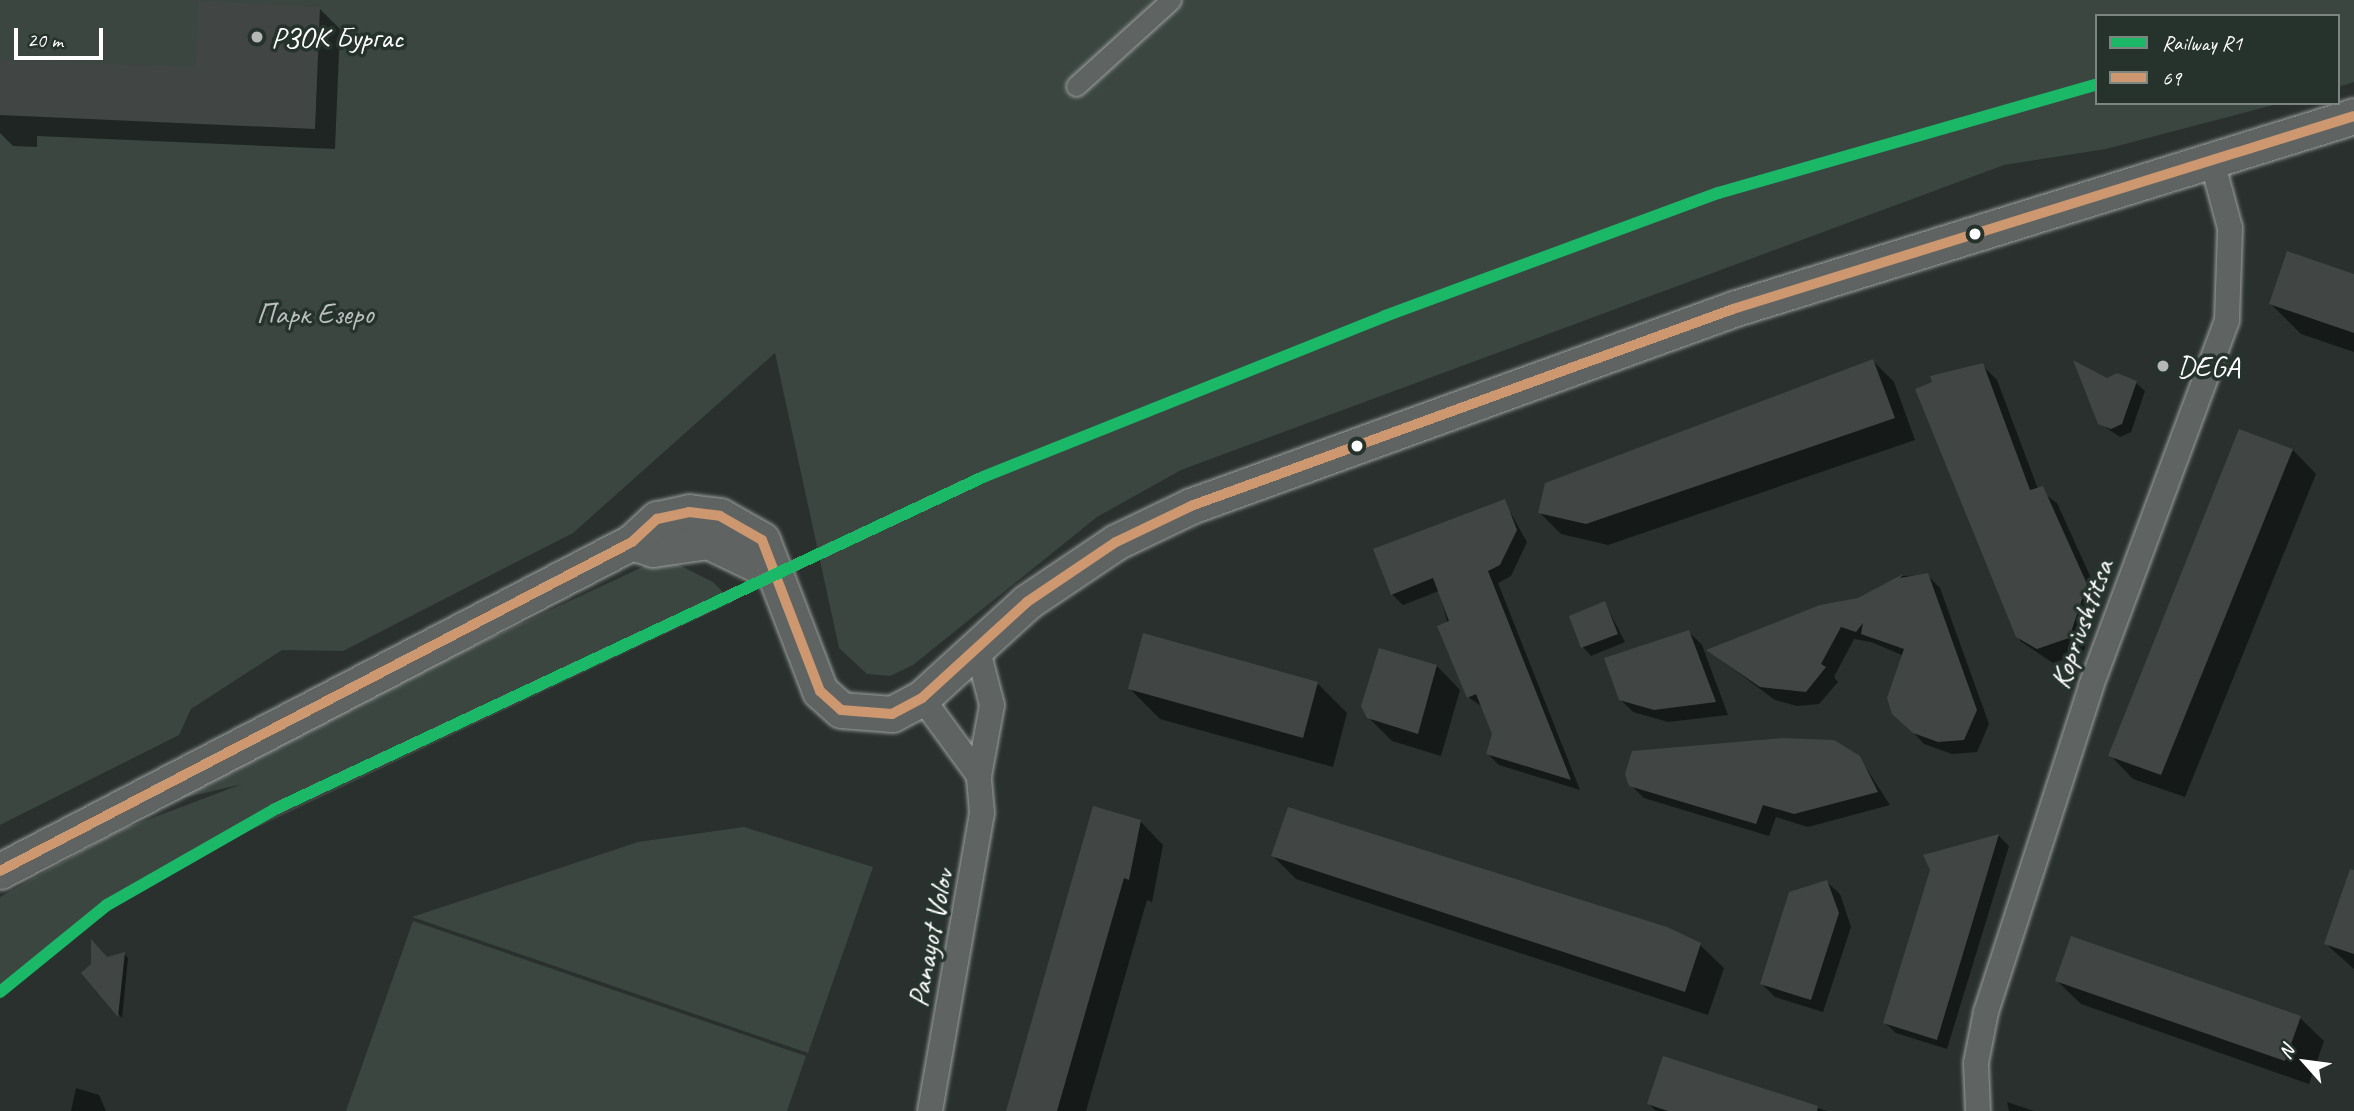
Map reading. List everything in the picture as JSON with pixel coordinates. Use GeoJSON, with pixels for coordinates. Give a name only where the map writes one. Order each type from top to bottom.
{"type":"FeatureCollection","features":[{"type":"Feature","properties":{"kind":"main road"},"geometry":{"type":"LineString","coordinates":[[0,871],[632,542],[653,549],[708,541],[775,573],[820,691],[841,710],[892,714],[922,698],[978,651],[1038,594],[1115,542],[1191,506],[1733,309],[2354,116]]}},
{"type":"Feature","properties":{"kind":"street"},"geometry":{"type":"LineString","coordinates":[[1076,86],[1171,0]]}},
{"type":"Feature","properties":{"kind":"street","name":"Koprivshtitsa"},"geometry":{"type":"LineString","coordinates":[[1978,1111],[1976,1063],[1986,1012],[2091,686],[2227,320],[2230,228],[2212,161]]}},
{"type":"Feature","properties":{"kind":"street","name":"Panayot Volov"},"geometry":{"type":"LineString","coordinates":[[929,1111],[976,868],[979,776],[992,705],[978,651]]}},
{"type":"Feature","properties":{"kind":"street"},"geometry":{"type":"LineString","coordinates":[[922,698],[979,776]]}},
{"type":"Feature","properties":{"kind":"green space","name":"Парк Езеро"},"geometry":{"type":"Polygon","coordinates":[[[0,0],[2354,0],[2354,82],[2340,86],[2340,14],[2095,14],[2095,105],[2273,105],[2106,149],[2004,165],[1181,470],[1097,517],[913,665],[890,676],[867,674],[839,648],[775,353],[573,533],[343,651],[282,650],[191,709],[179,735],[0,825],[0,0]]]}},
{"type":"Feature","properties":{"kind":"green space"},"geometry":{"type":"Polygon","coordinates":[[[653,562],[677,564],[713,582],[733,602],[247,832],[79,928],[0,988],[0,897],[118,831],[242,784],[113,815],[653,562]]]}},
{"type":"Feature","properties":{"kind":"green space"},"geometry":{"type":"Polygon","coordinates":[[[744,827],[873,867],[808,1053],[412,917],[638,842],[744,827]]]}},
{"type":"Feature","properties":{"kind":"green space"},"geometry":{"type":"Polygon","coordinates":[[[413,921],[806,1056],[787,1111],[346,1111],[413,921]]]}},
{"type":"Feature","properties":{"kind":"building"},"geometry":{"type":"Polygon","coordinates":[[[198,1],[320,7],[315,129],[0,115],[0,60],[195,67],[198,1]]]}},
{"type":"Feature","properties":{"kind":"building"},"geometry":{"type":"Polygon","coordinates":[[[2287,251],[2354,274],[2354,333],[2269,304],[2287,251]]]}},
{"type":"Feature","properties":{"kind":"building"},"geometry":{"type":"Polygon","coordinates":[[[1873,359],[1895,418],[1586,524],[1538,513],[1545,483],[1873,359]]]}},
{"type":"Feature","properties":{"kind":"building"},"geometry":{"type":"Polygon","coordinates":[[[2073,360],[2107,378],[2117,373],[2137,381],[2122,424],[2111,429],[2098,424],[2073,360]]]}},
{"type":"Feature","properties":{"kind":"building"},"geometry":{"type":"Polygon","coordinates":[[[1983,363],[2030,490],[2043,486],[2087,584],[2069,638],[2037,649],[2016,637],[1915,389],[1932,382],[1930,376],[1983,363]]]}},
{"type":"Feature","properties":{"kind":"building"},"geometry":{"type":"Polygon","coordinates":[[[2239,429],[2293,449],[2161,775],[2108,756],[2239,429]]]}},
{"type":"Feature","properties":{"kind":"building"},"geometry":{"type":"Polygon","coordinates":[[[1505,499],[1517,530],[1500,565],[1488,571],[1571,780],[1486,754],[1492,734],[1476,694],[1467,698],[1437,626],[1449,621],[1433,578],[1391,595],[1373,549],[1505,499]]]}},
{"type":"Feature","properties":{"kind":"building"},"geometry":{"type":"Polygon","coordinates":[[[1928,573],[1977,710],[1964,740],[1938,742],[1913,733],[1892,714],[1887,698],[1904,649],[1861,634],[1863,623],[1856,632],[1841,627],[1821,664],[1826,667],[1806,692],[1760,687],[1706,650],[1820,605],[1858,598],[1903,574],[1900,578],[1928,573]]]}},
{"type":"Feature","properties":{"kind":"building"},"geometry":{"type":"Polygon","coordinates":[[[1605,601],[1618,634],[1581,648],[1569,616],[1605,601]]]}},
{"type":"Feature","properties":{"kind":"building"},"geometry":{"type":"Polygon","coordinates":[[[1689,630],[1716,702],[1654,710],[1619,700],[1604,658],[1689,630]]]}},
{"type":"Feature","properties":{"kind":"building"},"geometry":{"type":"Polygon","coordinates":[[[1143,633],[1318,682],[1303,738],[1128,689],[1143,633]]]}},
{"type":"Feature","properties":{"kind":"building"},"geometry":{"type":"Polygon","coordinates":[[[1379,648],[1437,665],[1418,734],[1367,718],[1361,706],[1379,648]]]}},
{"type":"Feature","properties":{"kind":"building"},"geometry":{"type":"Polygon","coordinates":[[[1783,738],[1834,740],[1860,756],[1878,792],[1794,814],[1763,805],[1756,824],[1629,786],[1625,774],[1632,751],[1783,738]]]}},
{"type":"Feature","properties":{"kind":"building"},"geometry":{"type":"Polygon","coordinates":[[[1093,806],[1141,820],[1129,880],[1124,878],[1057,1111],[1006,1111],[1093,806]]]}},
{"type":"Feature","properties":{"kind":"building"},"geometry":{"type":"Polygon","coordinates":[[[1288,807],[1667,927],[1701,943],[1685,992],[1271,856],[1288,807]]]}},
{"type":"Feature","properties":{"kind":"building"},"geometry":{"type":"Polygon","coordinates":[[[1999,834],[1937,1040],[1883,1023],[1930,870],[1923,855],[1999,834]]]}},
{"type":"Feature","properties":{"kind":"building"},"geometry":{"type":"Polygon","coordinates":[[[2350,869],[2354,870],[2354,954],[2324,944],[2350,869]]]}},
{"type":"Feature","properties":{"kind":"building"},"geometry":{"type":"Polygon","coordinates":[[[1827,880],[1839,913],[1811,1000],[1760,984],[1789,892],[1827,880]]]}},
{"type":"Feature","properties":{"kind":"building"},"geometry":{"type":"Polygon","coordinates":[[[2071,936],[2301,1016],[2285,1061],[2055,981],[2071,936]]]}},
{"type":"Feature","properties":{"kind":"building"},"geometry":{"type":"Polygon","coordinates":[[[91,939],[107,957],[125,952],[118,1017],[81,973],[91,964],[91,939]]]}},
{"type":"Feature","properties":{"kind":"building"},"geometry":{"type":"Polygon","coordinates":[[[1663,1056],[1818,1106],[1817,1111],[1668,1111],[1647,1104],[1663,1056]]]}},
{"type":"Feature","properties":{"kind":"rail line","name":"R1"},"geometry":{"type":"LineString","coordinates":[[0,992],[107,905],[275,809],[983,477],[1385,316],[1718,193],[2095,85]]}},
{"type":"Feature","properties":{"kind":"transit line","name":"69"},"geometry":{"type":"LineString","coordinates":[[0,871],[632,542],[657,519],[689,512],[720,516],[762,540],[820,691],[841,710],[892,714],[922,698],[1027,602],[1116,542],[1191,506],[1733,309],[2354,116]]}},
{"type":"Feature","properties":{"kind":"place","name":"РЗОК Бургас"},"geometry":{"type":"Point","coordinates":[257,37]}},
{"type":"Feature","properties":{"kind":"place","name":"DEGA"},"geometry":{"type":"Point","coordinates":[2163,366]}}]}
